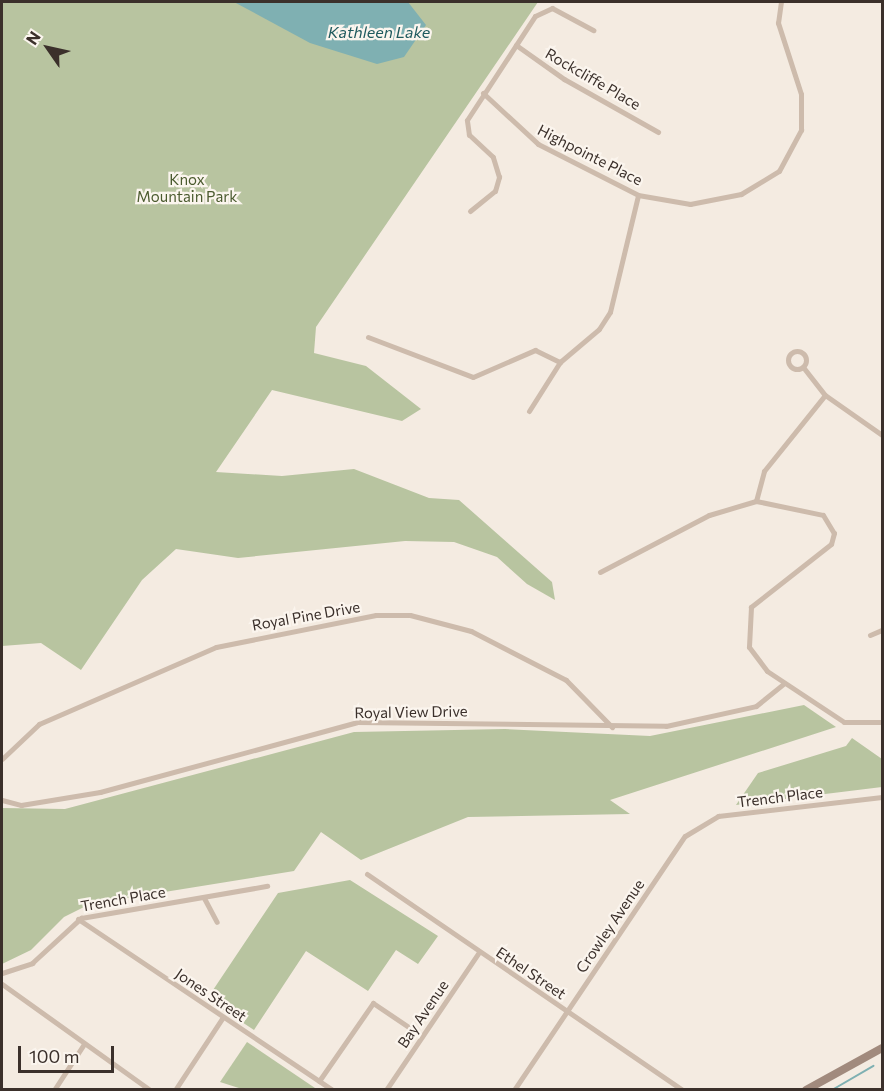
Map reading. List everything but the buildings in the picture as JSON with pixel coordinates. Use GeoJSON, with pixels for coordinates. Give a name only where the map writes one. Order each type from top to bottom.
{"type":"FeatureCollection","features":[{"type":"Feature","properties":{"kind":"street","name":"Highpointe Place"},"geometry":{"type":"LineString","coordinates":[[483,93],[538,144],[638,195],[690,204],[710,202],[741,194],[779,171],[795,145],[803,112],[782,41],[781,2]]}},
{"type":"Feature","properties":{"kind":"street"},"geometry":{"type":"LineString","coordinates":[[470,211],[495,191],[500,177],[493,157],[475,144],[467,128],[483,93],[536,16],[552,8],[593,30]]}},
{"type":"Feature","properties":{"kind":"street","name":"Rockcliffe Place"},"geometry":{"type":"LineString","coordinates":[[516,45],[564,79],[658,132]]}},
{"type":"Feature","properties":{"kind":"street"},"geometry":{"type":"LineString","coordinates":[[529,411],[560,362],[599,329],[610,312],[638,195]]}},
{"type":"Feature","properties":{"kind":"street"},"geometry":{"type":"LineString","coordinates":[[368,337],[473,377],[536,350],[560,362]]}},
{"type":"Feature","properties":{"kind":"street"},"geometry":{"type":"LineString","coordinates":[[803,367],[825,395],[882,435]]}},
{"type":"Feature","properties":{"kind":"street"},"geometry":{"type":"LineString","coordinates":[[756,501],[764,471],[825,395]]}},
{"type":"Feature","properties":{"kind":"street"},"geometry":{"type":"LineString","coordinates":[[600,572],[709,515],[756,501],[823,515],[834,533],[823,554],[781,579],[751,607],[749,647],[756,661],[784,684],[844,722],[882,722]]}},
{"type":"Feature","properties":{"kind":"street","name":"Royal Pine Drive"},"geometry":{"type":"LineString","coordinates":[[2,759],[39,724],[216,647],[376,615],[429,618],[471,631],[566,680],[612,727]]}},
{"type":"Feature","properties":{"kind":"street"},"geometry":{"type":"LineString","coordinates":[[870,635],[882,630]]}},
{"type":"Feature","properties":{"kind":"street","name":"Royal View Drive"},"geometry":{"type":"LineString","coordinates":[[2,800],[21,805],[100,792],[357,722],[666,726],[756,706],[784,684]]}},
{"type":"Feature","properties":{"kind":"street","name":"Trench Place"},"geometry":{"type":"LineString","coordinates":[[685,836],[718,816],[882,797]]}},
{"type":"Feature","properties":{"kind":"street","name":"Crowley Avenue"},"geometry":{"type":"LineString","coordinates":[[514,1089],[685,836]]}},
{"type":"Feature","properties":{"kind":"street","name":"Ethel Street"},"geometry":{"type":"LineString","coordinates":[[367,874],[683,1089]]}},
{"type":"Feature","properties":{"kind":"street","name":"Trench Place"},"geometry":{"type":"LineString","coordinates":[[2,973],[32,963],[78,919],[267,886]]}},
{"type":"Feature","properties":{"kind":"street"},"geometry":{"type":"LineString","coordinates":[[204,898],[217,922]]}},
{"type":"Feature","properties":{"kind":"street","name":"Jones Street"},"geometry":{"type":"LineString","coordinates":[[78,919],[332,1089]]}},
{"type":"Feature","properties":{"kind":"street","name":"Bay Avenue"},"geometry":{"type":"LineString","coordinates":[[386,1089],[479,952]]}},
{"type":"Feature","properties":{"kind":"street"},"geometry":{"type":"LineString","coordinates":[[2,984],[150,1089]]}},
{"type":"Feature","properties":{"kind":"street"},"geometry":{"type":"LineString","coordinates":[[320,1081],[373,1003],[422,1036]]}},
{"type":"Feature","properties":{"kind":"street"},"geometry":{"type":"LineString","coordinates":[[175,1089],[223,1017]]}},
{"type":"Feature","properties":{"kind":"street"},"geometry":{"type":"LineString","coordinates":[[54,1089],[84,1044]]}},
{"type":"Feature","properties":{"kind":"street"},"geometry":{"type":"LineString","coordinates":[[806,1089],[882,1048]]}},
{"type":"Feature","properties":{"kind":"green space","name":"Knox Mountain Park"},"geometry":{"type":"Polygon","coordinates":[[[2,2],[538,2],[316,327],[314,353],[366,366],[421,409],[402,421],[272,390],[216,472],[282,476],[354,469],[429,498],[459,500],[552,582],[555,600],[527,584],[497,557],[454,542],[405,541],[238,558],[176,549],[142,580],[81,670],[41,643],[2,646],[2,2]]]}},
{"type":"Feature","properties":{"kind":"green space"},"geometry":{"type":"Polygon","coordinates":[[[804,705],[836,727],[610,800],[630,814],[468,817],[361,860],[321,832],[294,871],[90,904],[64,917],[31,950],[2,964],[2,808],[65,809],[354,732],[505,729],[650,736],[804,705]]]}},
{"type":"Feature","properties":{"kind":"green space"},"geometry":{"type":"Polygon","coordinates":[[[852,738],[882,759],[882,787],[736,805],[758,773],[846,746],[852,738]]]}},
{"type":"Feature","properties":{"kind":"green space"},"geometry":{"type":"Polygon","coordinates":[[[350,880],[438,936],[418,964],[396,950],[368,991],[306,951],[254,1030],[207,999],[278,893],[350,880]]]}},
{"type":"Feature","properties":{"kind":"green space"},"geometry":{"type":"Polygon","coordinates":[[[247,1042],[315,1088],[242,1089],[220,1082],[247,1042]]]}},
{"type":"Feature","properties":{"kind":"water","name":"Kathleen Lake"},"geometry":{"type":"Polygon","coordinates":[[[234,2],[408,2],[426,25],[404,57],[377,64],[310,43],[234,2]]]}},
{"type":"Feature","properties":{"kind":"waterway"},"geometry":{"type":"LineString","coordinates":[[832,1090],[873,1066]]}}]}
